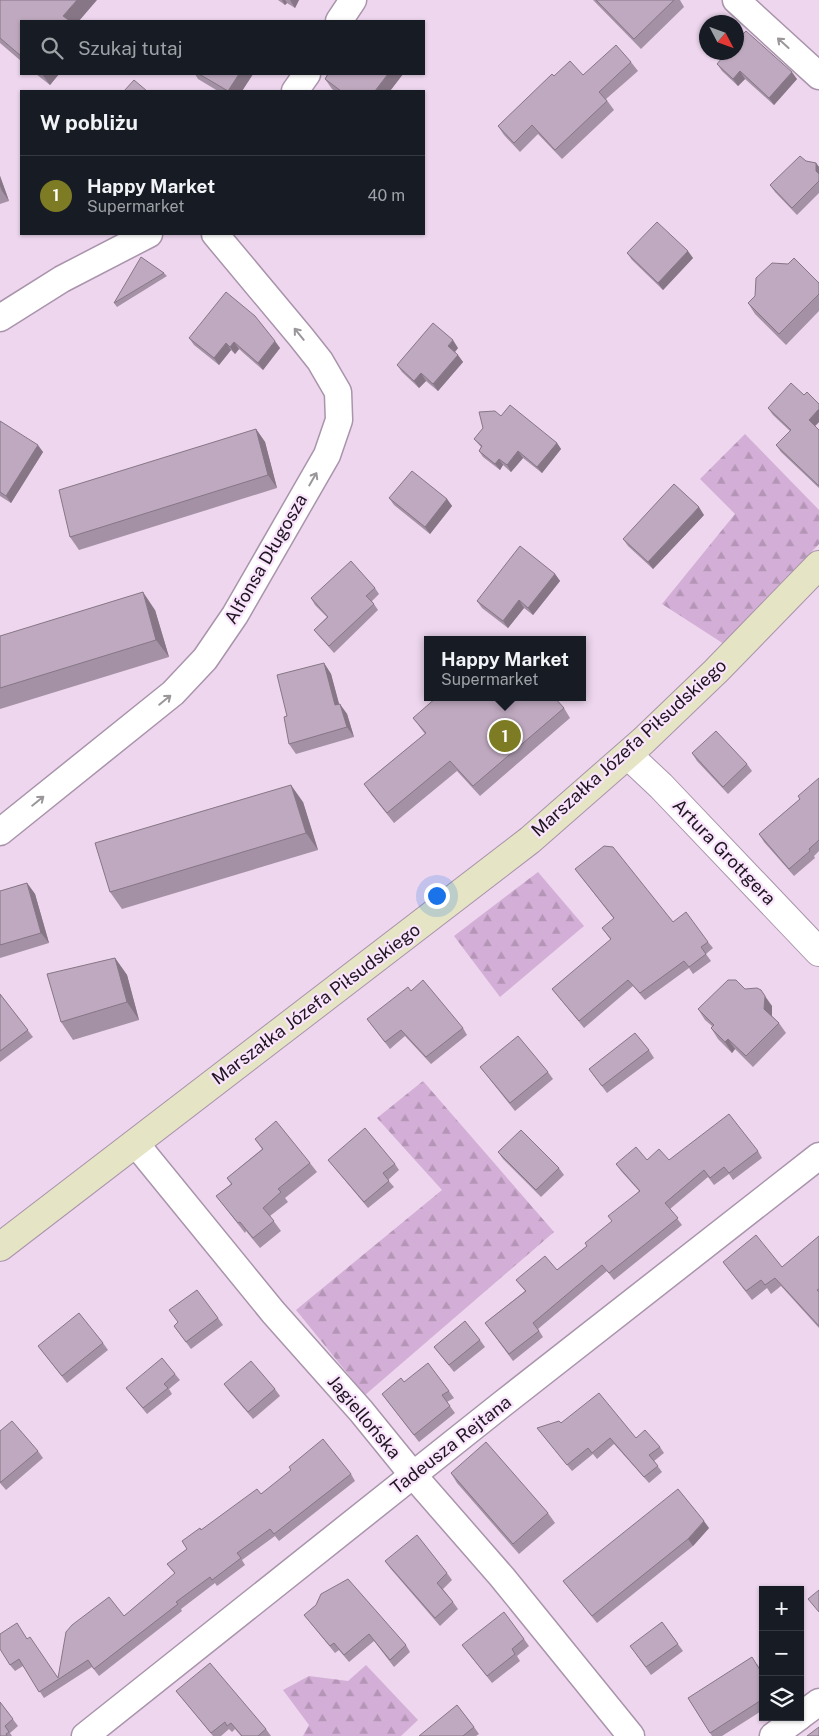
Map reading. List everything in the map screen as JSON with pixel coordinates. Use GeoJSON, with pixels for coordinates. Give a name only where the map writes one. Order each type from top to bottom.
{"type":"FeatureCollection","features":[{"type":"Feature","properties":{"kind":"main road","name":"Marszałka Józefa Piłsudskiego"},"geometry":{"type":"LineString","coordinates":[[0,1247],[513,853],[628,755],[716,671],[819,565]]}},
{"type":"Feature","properties":{"kind":"street"},"geometry":{"type":"LineString","coordinates":[[341,20],[353,0]]}},
{"type":"Feature","properties":{"kind":"street"},"geometry":{"type":"LineString","coordinates":[[736,0],[819,76]]}},
{"type":"Feature","properties":{"kind":"street"},"geometry":{"type":"LineString","coordinates":[[297,90],[306,75]]}},
{"type":"Feature","properties":{"kind":"street"},"geometry":{"type":"LineString","coordinates":[[0,318],[62,279],[147,235]]}},
{"type":"Feature","properties":{"kind":"street","name":"Alfonsa Długosza"},"geometry":{"type":"LineString","coordinates":[[0,832],[173,693],[205,659],[235,615],[327,455],[338,420],[338,392],[320,361],[301,336],[216,235]]}},
{"type":"Feature","properties":{"kind":"street","name":"Artura Grottgera"},"geometry":{"type":"LineString","coordinates":[[628,755],[661,786],[819,952]]}},
{"type":"Feature","properties":{"kind":"street","name":"Jagiellońska"},"geometry":{"type":"LineString","coordinates":[[136,1144],[268,1307],[361,1411],[413,1475],[502,1577],[631,1736]]}},
{"type":"Feature","properties":{"kind":"street","name":"Tadeusza Rejtana"},"geometry":{"type":"LineString","coordinates":[[85,1736],[819,1156]]}},
{"type":"Feature","properties":{"kind":"street"},"geometry":{"type":"LineString","coordinates":[[804,1713],[819,1702]]}},
{"type":"Feature","properties":{"kind":"street"},"geometry":{"type":"LineString","coordinates":[[774,1736],[794,1721]]}},
{"type":"Feature","properties":{"kind":"green space"},"geometry":{"type":"Polygon","coordinates":[[[745,434],[819,510],[819,544],[724,644],[662,604],[735,514],[700,479],[745,434]]]}},
{"type":"Feature","properties":{"kind":"green space"},"geometry":{"type":"Polygon","coordinates":[[[538,872],[584,926],[500,997],[454,936],[538,872]]]}},
{"type":"Feature","properties":{"kind":"green space"},"geometry":{"type":"Polygon","coordinates":[[[423,1081],[554,1232],[365,1395],[296,1310],[442,1190],[377,1118],[423,1081]]]}},
{"type":"Feature","properties":{"kind":"green space"},"geometry":{"type":"Polygon","coordinates":[[[366,1665],[418,1720],[401,1736],[303,1736],[309,1725],[283,1690],[309,1676],[348,1681],[366,1665]]]}},
{"type":"Feature","properties":{"kind":"building"},"geometry":{"type":"Polygon","coordinates":[[[0,0],[77,0],[63,16],[69,20],[20,20],[20,55],[0,38],[0,0]]]}},
{"type":"Feature","properties":{"kind":"building"},"geometry":{"type":"Polygon","coordinates":[[[596,0],[674,0],[634,39],[596,0]]]}},
{"type":"Feature","properties":{"kind":"building"},"geometry":{"type":"Polygon","coordinates":[[[746,31],[792,72],[769,98],[740,71],[733,79],[717,64],[720,60],[744,60],[744,33],[746,31]]]}},
{"type":"Feature","properties":{"kind":"building"},"geometry":{"type":"Polygon","coordinates":[[[616,45],[631,62],[599,92],[607,101],[555,150],[532,125],[514,143],[498,126],[552,74],[554,76],[570,61],[583,75],[616,45]]]}},
{"type":"Feature","properties":{"kind":"building"},"geometry":{"type":"Polygon","coordinates":[[[201,75],[238,75],[229,90],[201,75]]]}},
{"type":"Feature","properties":{"kind":"building"},"geometry":{"type":"Polygon","coordinates":[[[327,75],[387,75],[376,90],[340,90],[325,79],[327,75]]]}},
{"type":"Feature","properties":{"kind":"building"},"geometry":{"type":"Polygon","coordinates":[[[134,80],[146,90],[125,90],[134,80]]]}},
{"type":"Feature","properties":{"kind":"building"},"geometry":{"type":"Polygon","coordinates":[[[800,156],[806,161],[816,163],[819,181],[792,208],[770,185],[800,156]]]}},
{"type":"Feature","properties":{"kind":"building"},"geometry":{"type":"Polygon","coordinates":[[[657,222],[688,251],[658,283],[627,253],[657,222]]]}},
{"type":"Feature","properties":{"kind":"building"},"geometry":{"type":"Polygon","coordinates":[[[141,257],[164,273],[114,303],[141,257]]]}},
{"type":"Feature","properties":{"kind":"building"},"geometry":{"type":"Polygon","coordinates":[[[794,258],[819,283],[819,294],[779,334],[748,303],[755,296],[756,278],[772,263],[788,264],[794,258]]]}},
{"type":"Feature","properties":{"kind":"building"},"geometry":{"type":"Polygon","coordinates":[[[226,292],[255,316],[275,341],[258,363],[234,342],[230,347],[226,343],[214,358],[189,338],[226,292]]]}},
{"type":"Feature","properties":{"kind":"building"},"geometry":{"type":"Polygon","coordinates":[[[433,323],[453,340],[448,346],[458,355],[433,384],[421,373],[414,381],[397,365],[433,323]]]}},
{"type":"Feature","properties":{"kind":"building"},"geometry":{"type":"Polygon","coordinates":[[[791,383],[804,395],[807,392],[819,404],[819,409],[809,420],[819,430],[819,486],[776,445],[791,430],[768,408],[791,383]]]}},
{"type":"Feature","properties":{"kind":"building"},"geometry":{"type":"Polygon","coordinates":[[[510,405],[557,443],[537,467],[518,451],[507,465],[499,459],[495,464],[479,451],[482,446],[474,439],[483,428],[479,412],[495,411],[501,416],[510,405]]]}},
{"type":"Feature","properties":{"kind":"building"},"geometry":{"type":"Polygon","coordinates":[[[0,421],[38,445],[6,496],[0,492],[0,421]]]}},
{"type":"Feature","properties":{"kind":"building"},"geometry":{"type":"Polygon","coordinates":[[[256,429],[268,475],[70,537],[59,490],[256,429]]]}},
{"type":"Feature","properties":{"kind":"building"},"geometry":{"type":"Polygon","coordinates":[[[412,471],[447,499],[425,527],[389,498],[412,471]]]}},
{"type":"Feature","properties":{"kind":"building"},"geometry":{"type":"Polygon","coordinates":[[[674,484],[699,507],[648,562],[623,539],[674,484]]]}},
{"type":"Feature","properties":{"kind":"building"},"geometry":{"type":"Polygon","coordinates":[[[520,546],[555,574],[528,608],[519,600],[503,621],[477,601],[520,546]]]}},
{"type":"Feature","properties":{"kind":"building"},"geometry":{"type":"Polygon","coordinates":[[[351,561],[375,588],[366,596],[374,604],[329,646],[314,630],[328,617],[311,598],[351,561]]]}},
{"type":"Feature","properties":{"kind":"building"},"geometry":{"type":"Polygon","coordinates":[[[143,592],[156,640],[0,688],[0,636],[143,592]]]}},
{"type":"Feature","properties":{"kind":"building"},"geometry":{"type":"Polygon","coordinates":[[[324,663],[335,705],[340,704],[347,727],[289,744],[284,717],[287,716],[277,675],[324,663]]]}},
{"type":"Feature","properties":{"kind":"building"},"geometry":{"type":"Polygon","coordinates":[[[432,701],[558,701],[564,708],[473,786],[450,761],[387,813],[364,784],[426,733],[413,718],[432,701]]]}},
{"type":"Feature","properties":{"kind":"building"},"geometry":{"type":"Polygon","coordinates":[[[716,731],[747,764],[723,787],[692,753],[716,731]]]}},
{"type":"Feature","properties":{"kind":"building"},"geometry":{"type":"Polygon","coordinates":[[[819,778],[819,840],[809,849],[810,851],[789,869],[759,834],[800,799],[798,796],[819,778]]]}},
{"type":"Feature","properties":{"kind":"building"},"geometry":{"type":"Polygon","coordinates":[[[291,785],[306,833],[110,892],[95,843],[291,785]]]}},
{"type":"Feature","properties":{"kind":"building"},"geometry":{"type":"Polygon","coordinates":[[[604,846],[613,847],[673,922],[686,912],[708,942],[701,947],[706,954],[689,967],[684,961],[640,993],[628,980],[579,1021],[552,989],[611,939],[602,928],[614,918],[575,869],[604,846]]]}},
{"type":"Feature","properties":{"kind":"building"},"geometry":{"type":"Polygon","coordinates":[[[27,883],[41,933],[0,945],[0,891],[27,883]]]}},
{"type":"Feature","properties":{"kind":"building"},"geometry":{"type":"Polygon","coordinates":[[[115,958],[127,1002],[61,1022],[47,974],[115,958]]]}},
{"type":"Feature","properties":{"kind":"building"},"geometry":{"type":"Polygon","coordinates":[[[423,980],[463,1028],[426,1057],[401,1030],[385,1042],[367,1019],[408,987],[411,991],[423,980]]]}},
{"type":"Feature","properties":{"kind":"building"},"geometry":{"type":"Polygon","coordinates":[[[728,980],[736,980],[745,989],[757,988],[761,990],[765,996],[764,1009],[779,1023],[746,1056],[728,1039],[725,1042],[711,1028],[714,1025],[698,1009],[728,980]]]}},
{"type":"Feature","properties":{"kind":"building"},"geometry":{"type":"Polygon","coordinates":[[[0,994],[28,1030],[0,1051],[0,994]]]}},
{"type":"Feature","properties":{"kind":"building"},"geometry":{"type":"Polygon","coordinates":[[[635,1033],[649,1050],[602,1086],[589,1069],[635,1033]]]}},
{"type":"Feature","properties":{"kind":"building"},"geometry":{"type":"Polygon","coordinates":[[[518,1036],[548,1072],[510,1103],[480,1067],[518,1036]]]}},
{"type":"Feature","properties":{"kind":"building"},"geometry":{"type":"Polygon","coordinates":[[[729,1114],[758,1151],[729,1173],[724,1167],[710,1178],[704,1170],[665,1203],[678,1218],[609,1273],[602,1265],[533,1323],[539,1331],[509,1354],[485,1323],[526,1291],[516,1280],[545,1256],[557,1270],[587,1246],[585,1243],[612,1221],[608,1216],[640,1191],[616,1164],[636,1147],[647,1160],[659,1149],[669,1160],[729,1114]]]}},
{"type":"Feature","properties":{"kind":"building"},"geometry":{"type":"Polygon","coordinates":[[[276,1121],[310,1163],[278,1189],[281,1192],[263,1208],[274,1221],[253,1238],[216,1196],[232,1184],[227,1178],[263,1149],[255,1139],[276,1121]]]}},
{"type":"Feature","properties":{"kind":"building"},"geometry":{"type":"Polygon","coordinates":[[[365,1128],[395,1164],[383,1173],[389,1181],[364,1202],[328,1160],[365,1128]]]}},
{"type":"Feature","properties":{"kind":"building"},"geometry":{"type":"Polygon","coordinates":[[[521,1130],[559,1168],[536,1190],[498,1152],[521,1130]]]}},
{"type":"Feature","properties":{"kind":"building"},"geometry":{"type":"Polygon","coordinates":[[[756,1235],[782,1267],[819,1236],[819,1289],[817,1290],[819,1292],[819,1326],[775,1278],[765,1285],[761,1280],[746,1291],[723,1262],[756,1235]]]}},
{"type":"Feature","properties":{"kind":"building"},"geometry":{"type":"Polygon","coordinates":[[[197,1290],[218,1318],[186,1342],[174,1326],[178,1322],[169,1310],[197,1290]]]}},
{"type":"Feature","properties":{"kind":"building"},"geometry":{"type":"Polygon","coordinates":[[[79,1313],[103,1343],[62,1376],[38,1346],[79,1313]]]}},
{"type":"Feature","properties":{"kind":"building"},"geometry":{"type":"Polygon","coordinates":[[[465,1321],[480,1340],[449,1365],[434,1347],[465,1321]]]}},
{"type":"Feature","properties":{"kind":"building"},"geometry":{"type":"Polygon","coordinates":[[[162,1358],[175,1374],[164,1384],[168,1388],[143,1408],[126,1388],[162,1358]]]}},
{"type":"Feature","properties":{"kind":"building"},"geometry":{"type":"Polygon","coordinates":[[[251,1361],[275,1389],[248,1412],[224,1384],[251,1361]]]}},
{"type":"Feature","properties":{"kind":"building"},"geometry":{"type":"Polygon","coordinates":[[[428,1363],[449,1391],[442,1395],[450,1406],[414,1435],[382,1394],[401,1378],[404,1382],[428,1363]]]}},
{"type":"Feature","properties":{"kind":"building"},"geometry":{"type":"Polygon","coordinates":[[[599,1393],[636,1438],[645,1430],[660,1447],[649,1455],[658,1466],[644,1477],[610,1438],[592,1453],[588,1448],[567,1465],[537,1428],[559,1421],[561,1423],[599,1393]]]}},
{"type":"Feature","properties":{"kind":"building"},"geometry":{"type":"Polygon","coordinates":[[[12,1421],[38,1451],[0,1482],[0,1431],[12,1421]]]}},
{"type":"Feature","properties":{"kind":"building"},"geometry":{"type":"Polygon","coordinates":[[[323,1439],[351,1474],[274,1534],[270,1529],[237,1553],[241,1558],[212,1580],[210,1577],[176,1602],[178,1604],[94,1669],[88,1660],[39,1692],[19,1659],[10,1665],[0,1649],[0,1634],[17,1623],[27,1639],[30,1637],[58,1678],[66,1632],[72,1625],[109,1597],[124,1616],[175,1573],[167,1564],[187,1549],[182,1541],[200,1528],[201,1530],[257,1489],[261,1494],[291,1470],[289,1467],[323,1439]]]}},
{"type":"Feature","properties":{"kind":"building"},"geometry":{"type":"Polygon","coordinates":[[[486,1442],[548,1513],[513,1544],[451,1473],[486,1442]]]}},
{"type":"Feature","properties":{"kind":"building"},"geometry":{"type":"Polygon","coordinates":[[[678,1489],[704,1521],[688,1539],[592,1616],[563,1581],[678,1489]]]}},
{"type":"Feature","properties":{"kind":"building"},"geometry":{"type":"Polygon","coordinates":[[[417,1535],[447,1573],[437,1583],[453,1602],[435,1618],[385,1561],[417,1535]]]}},
{"type":"Feature","properties":{"kind":"building"},"geometry":{"type":"Polygon","coordinates":[[[348,1579],[406,1645],[390,1660],[369,1634],[344,1655],[334,1643],[330,1646],[304,1615],[316,1605],[321,1594],[348,1579]]]}},
{"type":"Feature","properties":{"kind":"building"},"geometry":{"type":"Polygon","coordinates":[[[819,1590],[819,1612],[808,1599],[819,1590]]]}},
{"type":"Feature","properties":{"kind":"building"},"geometry":{"type":"Polygon","coordinates":[[[504,1612],[524,1639],[512,1649],[515,1654],[487,1676],[462,1645],[504,1612]]]}},
{"type":"Feature","properties":{"kind":"building"},"geometry":{"type":"Polygon","coordinates":[[[662,1622],[678,1644],[646,1667],[630,1646],[662,1622]]]}},
{"type":"Feature","properties":{"kind":"building"},"geometry":{"type":"Polygon","coordinates":[[[752,1657],[759,1668],[759,1702],[710,1733],[688,1698],[752,1657]]]}},
{"type":"Feature","properties":{"kind":"building"},"geometry":{"type":"Polygon","coordinates":[[[210,1663],[266,1729],[258,1736],[242,1736],[231,1723],[227,1726],[225,1722],[211,1733],[176,1691],[210,1663]]]}},
{"type":"Feature","properties":{"kind":"building"},"geometry":{"type":"Polygon","coordinates":[[[0,1702],[13,1719],[5,1726],[9,1732],[6,1734],[7,1736],[0,1736],[0,1702]]]}},
{"type":"Feature","properties":{"kind":"building"},"geometry":{"type":"Polygon","coordinates":[[[457,1705],[474,1727],[463,1736],[419,1736],[457,1705]]]}},
{"type":"Feature","properties":{"kind":"building"},"geometry":{"type":"Polygon","coordinates":[[[819,1727],[819,1736],[807,1736],[819,1727]]]}},
{"type":"Feature","properties":{"kind":"place","name":"Happy Market"},"geometry":{"type":"Point","coordinates":[505,736]}}]}
